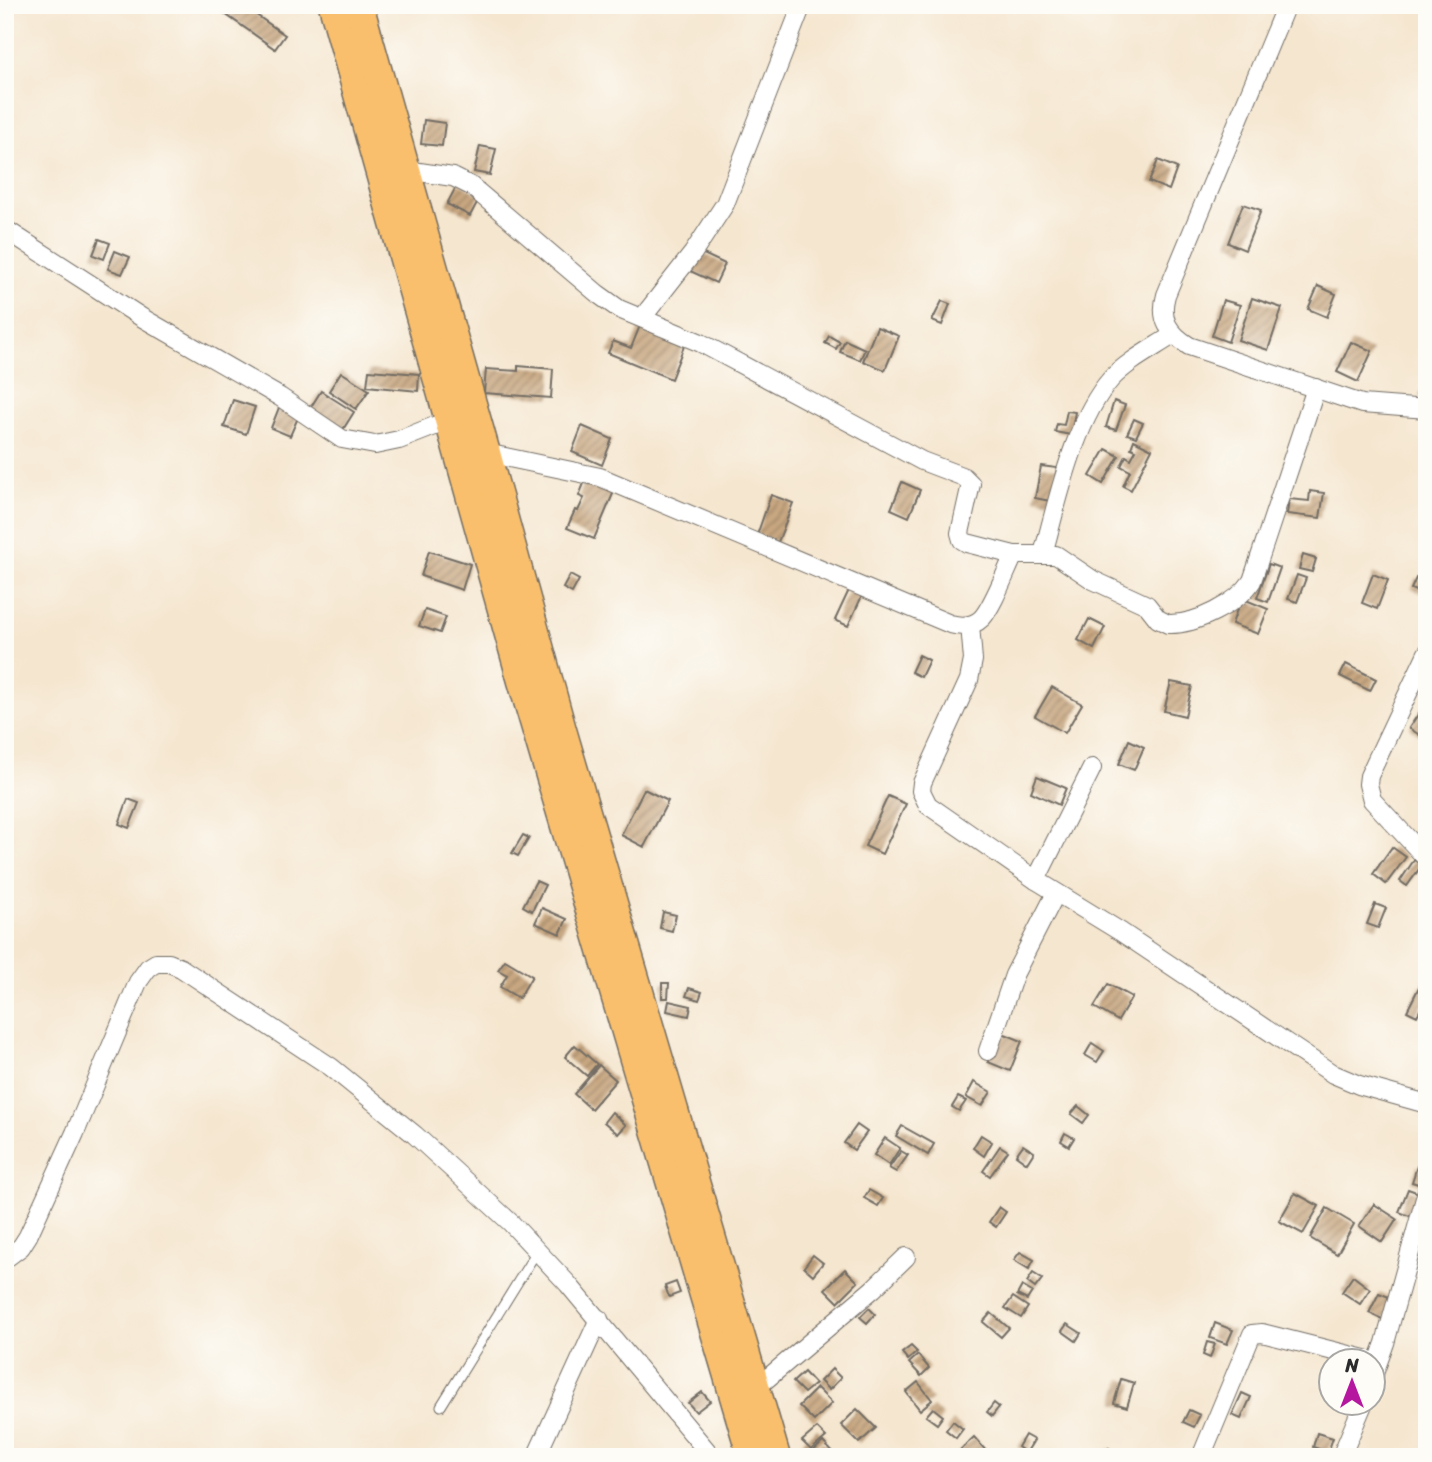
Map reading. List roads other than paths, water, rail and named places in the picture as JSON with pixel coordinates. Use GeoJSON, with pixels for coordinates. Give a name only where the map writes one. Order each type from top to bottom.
{"type":"FeatureCollection","features":[{"type":"Feature","properties":{"kind":"highway"},"geometry":{"type":"LineString","coordinates":[[333,5],[522,681],[752,1457]]}},
{"type":"Feature","properties":{"kind":"highway"},"geometry":{"type":"LineString","coordinates":[[359,5],[570,757],[776,1457]]}},
{"type":"Feature","properties":{"kind":"street"},"geometry":{"type":"LineString","coordinates":[[642,318],[693,253],[725,204],[802,5]]}},
{"type":"Feature","properties":{"kind":"street"},"geometry":{"type":"LineString","coordinates":[[1286,5],[1166,295],[1163,315],[1166,326],[1173,335],[1189,346],[1362,404],[1427,409]]}},
{"type":"Feature","properties":{"kind":"street"},"geometry":{"type":"LineString","coordinates":[[406,170],[453,177],[471,186],[619,309],[701,343],[922,461],[964,477],[971,484],[960,533],[962,540],[989,550],[1014,555],[1056,555],[1093,580],[1147,605],[1158,620],[1168,624],[1208,614],[1239,597],[1252,581],[1316,388]]}},
{"type":"Feature","properties":{"kind":"street"},"geometry":{"type":"LineString","coordinates":[[5,229],[141,317],[280,397],[342,439],[375,445],[399,440],[450,420]]}},
{"type":"Feature","properties":{"kind":"street"},"geometry":{"type":"LineString","coordinates":[[1043,554],[1069,463],[1096,398],[1112,377],[1127,364],[1173,335]]}},
{"type":"Feature","properties":{"kind":"street"},"geometry":{"type":"LineString","coordinates":[[486,453],[600,477],[961,627],[982,618],[1014,555]]}},
{"type":"Feature","properties":{"kind":"street"},"geometry":{"type":"LineString","coordinates":[[970,625],[971,673],[922,783],[921,791],[928,805],[1036,880],[1121,932],[1333,1074],[1359,1085],[1427,1104]]}},
{"type":"Feature","properties":{"kind":"street"},"geometry":{"type":"LineString","coordinates":[[1427,653],[1369,776],[1368,784],[1372,800],[1427,859]]}},
{"type":"Feature","properties":{"kind":"street"},"geometry":{"type":"LineString","coordinates":[[1036,880],[1092,768]]}},
{"type":"Feature","properties":{"kind":"street"},"geometry":{"type":"LineString","coordinates":[[988,1051],[1014,975],[1056,892]]}},
{"type":"Feature","properties":{"kind":"street"},"geometry":{"type":"LineString","coordinates":[[5,1259],[21,1247],[28,1236],[75,1133],[138,982],[148,968],[156,963],[169,963],[181,968],[331,1067],[415,1135],[511,1223],[537,1251],[598,1319],[712,1457]]}},
{"type":"Feature","properties":{"kind":"street"},"geometry":{"type":"LineString","coordinates":[[1379,1346],[1427,1191]]}},
{"type":"Feature","properties":{"kind":"street"},"geometry":{"type":"LineString","coordinates":[[756,1388],[873,1289],[906,1257]]}},
{"type":"Feature","properties":{"kind":"street"},"geometry":{"type":"LineString","coordinates":[[536,1457],[598,1319]]}},
{"type":"Feature","properties":{"kind":"street"},"geometry":{"type":"LineString","coordinates":[[1200,1457],[1252,1334],[1262,1333],[1316,1349]]}},
{"type":"Feature","properties":{"kind":"street"},"geometry":{"type":"LineString","coordinates":[[1342,1457],[1358,1416]]}},
{"type":"Feature","properties":{"kind":"lane"},"geometry":{"type":"LineString","coordinates":[[440,1406],[537,1251]]}}]}
